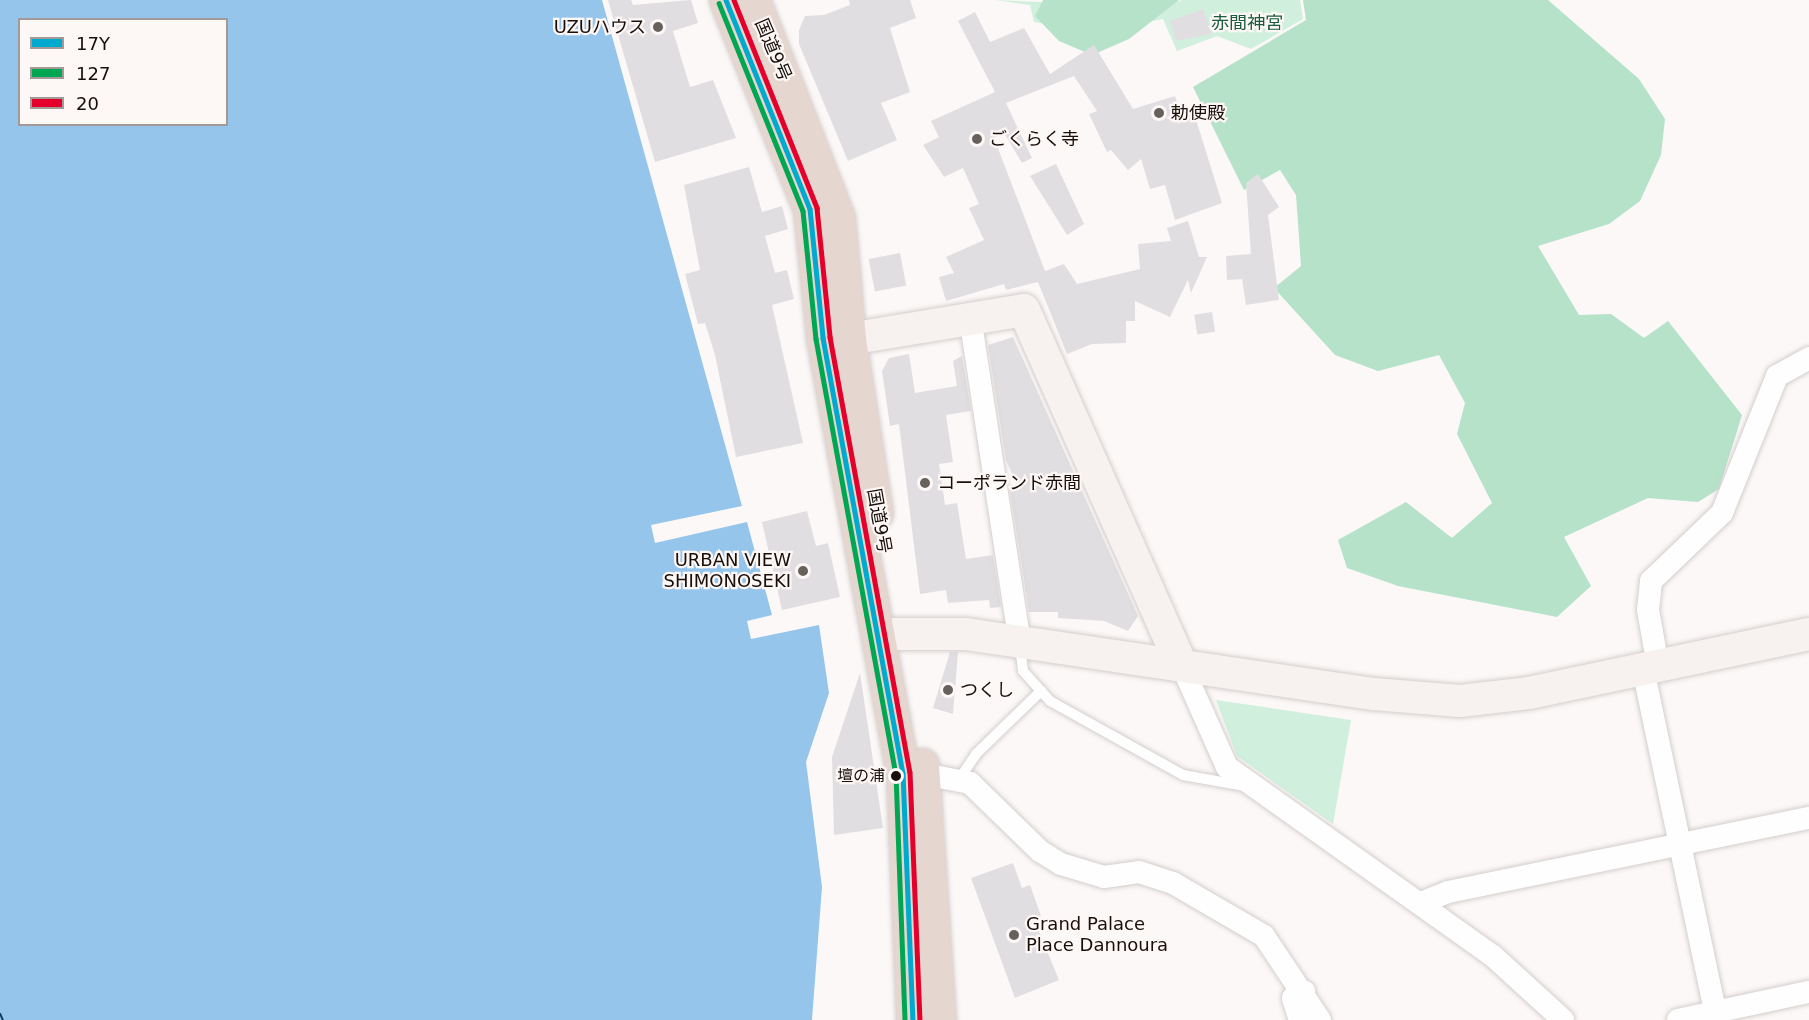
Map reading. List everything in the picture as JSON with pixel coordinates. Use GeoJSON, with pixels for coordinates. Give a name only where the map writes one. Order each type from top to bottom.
{"type":"FeatureCollection","features":[{"type":"Feature","properties":{"kind":"highway","name":"国道9号"},"geometry":{"type":"LineString","coordinates":[[726,0],[810,209],[836,338],[889,633],[924,774],[939,1020]]}},
{"type":"Feature","properties":{"kind":"highway","name":"国道9号"},"geometry":{"type":"LineString","coordinates":[[753,0],[838,218],[836,338]]}},
{"type":"Feature","properties":{"kind":"highway","name":"国道9号"},"geometry":{"type":"LineString","coordinates":[[889,633],[903,773],[914,1020]]}},
{"type":"Feature","properties":{"kind":"street"},"geometry":{"type":"LineString","coordinates":[[836,338],[1024,310],[1227,767],[1493,956],[1563,1020]]}},
{"type":"Feature","properties":{"kind":"street"},"geometry":{"type":"LineString","coordinates":[[970,317],[1020,642]]}},
{"type":"Feature","properties":{"kind":"street"},"geometry":{"type":"LineString","coordinates":[[1717,1016],[1680,844],[1651,667],[1648,610],[1651,581],[1722,513],[1777,376],[1809,358]]}},
{"type":"Feature","properties":{"kind":"street"},"geometry":{"type":"LineString","coordinates":[[889,633],[1020,642],[1423,701],[1491,700],[1809,634]]}},
{"type":"Feature","properties":{"kind":"street"},"geometry":{"type":"LineString","coordinates":[[924,774],[960,778],[1061,864],[1104,877],[1139,872],[1173,883],[1264,936],[1304,992],[1320,1020]]}},
{"type":"Feature","properties":{"kind":"street"},"geometry":{"type":"LineString","coordinates":[[1421,903],[1448,892],[1809,818]]}},
{"type":"Feature","properties":{"kind":"street"},"geometry":{"type":"LineString","coordinates":[[1300,1020],[1293,998],[1304,992]]}},
{"type":"Feature","properties":{"kind":"street"},"geometry":{"type":"LineString","coordinates":[[1678,1020],[1717,1016],[1809,992]]}},
{"type":"Feature","properties":{"kind":"lane"},"geometry":{"type":"LineString","coordinates":[[1020,642],[1023,671],[1041,691],[1183,775],[1257,788]]}},
{"type":"Feature","properties":{"kind":"lane"},"geometry":{"type":"LineString","coordinates":[[960,778],[976,754],[1041,691]]}},
{"type":"Feature","properties":{"kind":"green space","name":"赤間神宮"},"geometry":{"type":"Polygon","coordinates":[[[995,0],[1160,7],[1182,0],[1300,0],[1303,19],[1251,49],[1217,36],[1177,51],[1163,19],[1091,32],[1034,22],[1030,5],[995,0]]]}},
{"type":"Feature","properties":{"kind":"green space"},"geometry":{"type":"Polygon","coordinates":[[[1043,0],[1179,0],[1129,39],[1092,55],[1059,41],[1035,16],[1043,0]]]}},
{"type":"Feature","properties":{"kind":"green space"},"geometry":{"type":"Polygon","coordinates":[[[1303,0],[1548,0],[1639,79],[1665,119],[1661,155],[1640,201],[1609,224],[1538,246],[1579,315],[1611,314],[1644,338],[1668,321],[1742,415],[1719,489],[1698,502],[1648,498],[1564,537],[1591,586],[1557,617],[1398,586],[1347,568],[1338,540],[1406,502],[1452,538],[1492,503],[1457,434],[1465,403],[1439,355],[1378,371],[1335,355],[1274,288],[1301,266],[1296,195],[1280,170],[1244,190],[1193,87],[1306,20],[1303,0]]]}},
{"type":"Feature","properties":{"kind":"green space"},"geometry":{"type":"Polygon","coordinates":[[[1216,700],[1351,720],[1333,824],[1237,756],[1216,700]]]}},
{"type":"Feature","properties":{"kind":"water"},"geometry":{"type":"Polygon","coordinates":[[[0,0],[602,0],[742,506],[651,525],[655,543],[747,522],[772,615],[747,621],[751,639],[819,625],[829,693],[806,762],[822,887],[812,1020],[0,1020],[0,0]]]}},
{"type":"Feature","properties":{"kind":"building"},"geometry":{"type":"Polygon","coordinates":[[[608,0],[631,0],[633,5],[691,0],[698,23],[673,31],[690,87],[713,80],[736,138],[655,162],[608,0]]]}},
{"type":"Feature","properties":{"kind":"building"},"geometry":{"type":"Polygon","coordinates":[[[849,0],[910,0],[916,18],[890,28],[910,92],[881,103],[897,140],[848,161],[799,44],[799,30],[805,16],[824,15],[850,5],[849,0]]]}},
{"type":"Feature","properties":{"kind":"building"},"geometry":{"type":"Polygon","coordinates":[[[1203,9],[1212,34],[1176,41],[1170,21],[1203,9]]]}},
{"type":"Feature","properties":{"kind":"building"},"geometry":{"type":"Polygon","coordinates":[[[975,12],[990,42],[1024,28],[1050,74],[1094,45],[1133,109],[1175,96],[1181,114],[1193,110],[1222,203],[1175,220],[1165,185],[1150,189],[1141,159],[1128,170],[1111,150],[1107,152],[1089,114],[1097,111],[1074,76],[1006,103],[1032,158],[1022,163],[1004,133],[994,138],[1045,271],[1064,264],[1077,284],[1140,269],[1138,244],[1171,241],[1167,228],[1188,221],[1199,257],[1207,257],[1191,293],[1188,280],[1170,317],[1135,301],[1135,321],[1126,321],[1126,343],[1092,344],[1067,354],[1038,282],[1006,290],[1004,284],[946,301],[939,277],[954,273],[946,257],[984,240],[969,208],[979,204],[963,168],[944,177],[923,145],[939,137],[931,121],[995,92],[958,21],[975,12]]]}},
{"type":"Feature","properties":{"kind":"building"},"geometry":{"type":"Polygon","coordinates":[[[1056,164],[1084,224],[1067,235],[1030,176],[1056,164]]]}},
{"type":"Feature","properties":{"kind":"building"},"geometry":{"type":"Polygon","coordinates":[[[749,167],[762,212],[782,206],[788,229],[765,236],[775,273],[787,270],[794,299],[772,305],[803,443],[736,457],[715,355],[705,323],[698,324],[685,274],[700,270],[684,185],[749,167]]]}},
{"type":"Feature","properties":{"kind":"building"},"geometry":{"type":"Polygon","coordinates":[[[1258,174],[1279,207],[1268,215],[1279,300],[1246,305],[1242,279],[1227,280],[1226,256],[1251,254],[1246,183],[1258,174]]]}},
{"type":"Feature","properties":{"kind":"building"},"geometry":{"type":"Polygon","coordinates":[[[900,253],[906,285],[875,291],[869,259],[900,253]]]}},
{"type":"Feature","properties":{"kind":"building"},"geometry":{"type":"Polygon","coordinates":[[[1212,312],[1215,332],[1197,335],[1194,315],[1212,312]]]}},
{"type":"Feature","properties":{"kind":"building"},"geometry":{"type":"Polygon","coordinates":[[[1013,337],[1138,616],[1128,631],[1104,621],[1058,618],[1058,612],[1029,612],[1010,490],[1018,487],[1006,460],[988,345],[1013,337]]]}},
{"type":"Feature","properties":{"kind":"building"},"geometry":{"type":"Polygon","coordinates":[[[909,354],[915,393],[957,386],[953,361],[962,356],[971,411],[946,415],[953,462],[939,464],[945,505],[957,503],[966,559],[993,555],[1001,607],[990,608],[989,600],[948,603],[946,590],[920,594],[899,424],[890,426],[882,371],[889,358],[909,354]]]}},
{"type":"Feature","properties":{"kind":"building","name":"URBAN VIEW SHIMONOSEKI"},"geometry":{"type":"Polygon","coordinates":[[[807,511],[816,546],[828,543],[840,597],[782,610],[762,522],[807,511]]]}},
{"type":"Feature","properties":{"kind":"building"},"geometry":{"type":"Polygon","coordinates":[[[950,652],[958,652],[953,714],[933,708],[950,652]]]}},
{"type":"Feature","properties":{"kind":"building"},"geometry":{"type":"Polygon","coordinates":[[[860,673],[883,828],[834,835],[832,757],[860,673]]]}},
{"type":"Feature","properties":{"kind":"building"},"geometry":{"type":"Polygon","coordinates":[[[1013,863],[1022,888],[1030,885],[1041,916],[1034,919],[1059,980],[1015,998],[971,878],[1013,863]]]}},
{"type":"Feature","properties":{"kind":"ferry route"},"geometry":{"type":"LineString","coordinates":[[0,1013],[3,1020]]}},
{"type":"Feature","properties":{"kind":"transit line","name":"17Y"},"geometry":{"type":"LineString","coordinates":[[726,0],[810,209],[823,338],[903,773],[913,1020]]}},
{"type":"Feature","properties":{"kind":"transit line","name":"20"},"geometry":{"type":"LineString","coordinates":[[734,0],[817,208],[830,337],[910,772],[920,1020]]}},
{"type":"Feature","properties":{"kind":"transit line","name":"127"},"geometry":{"type":"LineString","coordinates":[[719,3],[803,211],[816,339],[896,774],[905,1020]]}},
{"type":"Feature","properties":{"kind":"place","name":"UZUハウス"},"geometry":{"type":"Point","coordinates":[658,27]}},
{"type":"Feature","properties":{"kind":"place","name":"勅使殿"},"geometry":{"type":"Point","coordinates":[1159,113]}},
{"type":"Feature","properties":{"kind":"place","name":"ごくらく寺"},"geometry":{"type":"Point","coordinates":[977,139]}},
{"type":"Feature","properties":{"kind":"place","name":"コーポランド赤間"},"geometry":{"type":"Point","coordinates":[925,483]}},
{"type":"Feature","properties":{"kind":"place","name":"URBAN VIEW SHIMONOSEKI"},"geometry":{"type":"Point","coordinates":[803,571]}},
{"type":"Feature","properties":{"kind":"place","name":"つくし"},"geometry":{"type":"Point","coordinates":[948,690]}},
{"type":"Feature","properties":{"kind":"place","name":"壇の浦"},"geometry":{"type":"Point","coordinates":[896,776]}},
{"type":"Feature","properties":{"kind":"place","name":"Grand Palace Place Dannoura"},"geometry":{"type":"Point","coordinates":[1014,935]}}]}
